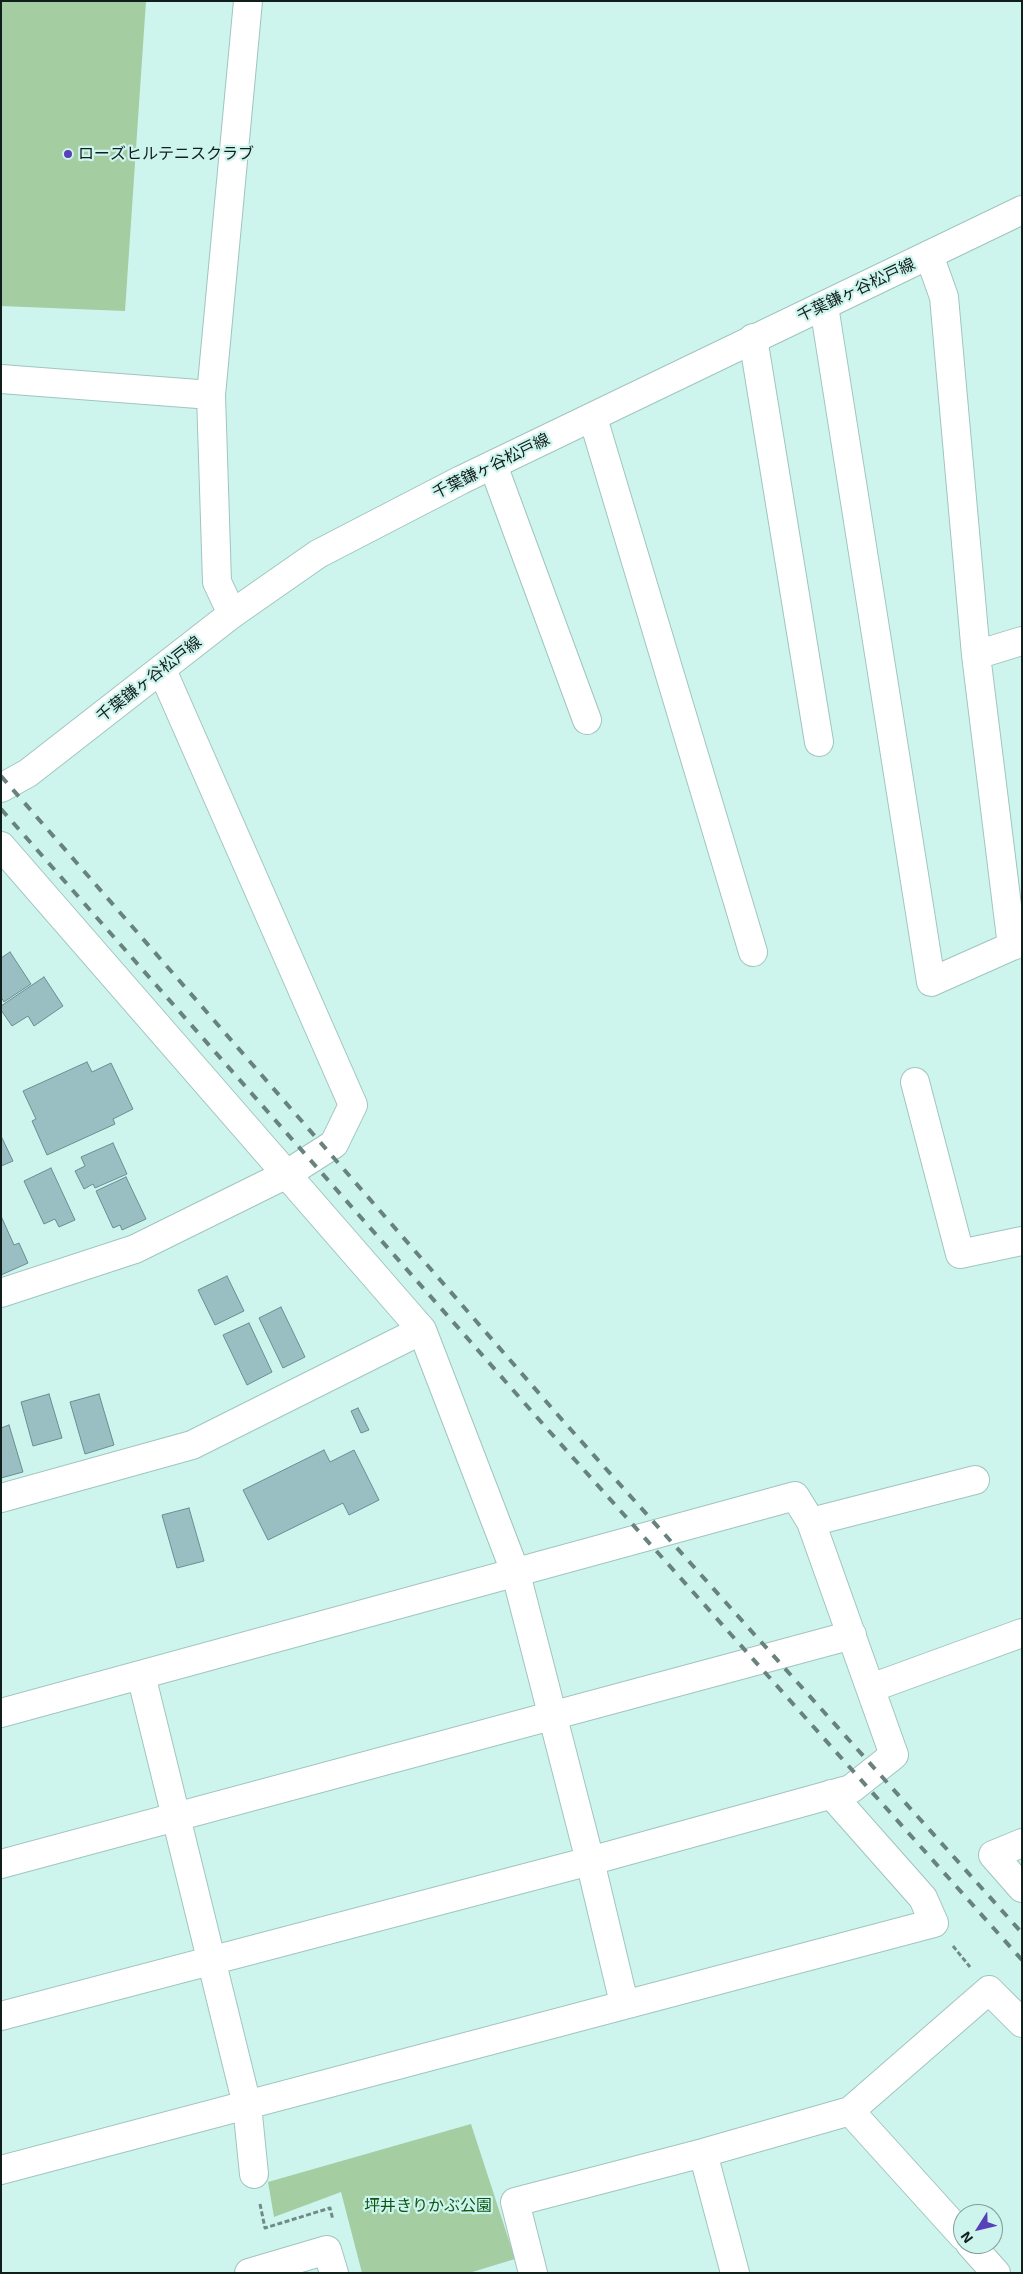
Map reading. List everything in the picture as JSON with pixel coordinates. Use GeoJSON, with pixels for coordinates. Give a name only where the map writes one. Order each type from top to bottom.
{"type":"FeatureCollection","features":[{"type":"Feature","properties":{"kind":"street"},"geometry":{"type":"LineString","coordinates":[[232,614],[217,582],[211,395],[248,1]]}},
{"type":"Feature","properties":{"kind":"street","name":"千葉鎌ヶ谷松戸線"},"geometry":{"type":"LineString","coordinates":[[1,788],[28,773],[232,614],[318,554],[493,465],[593,418],[753,338],[824,306],[1022,210]]}},
{"type":"Feature","properties":{"kind":"street"},"geometry":{"type":"LineString","coordinates":[[824,306],[932,982],[1017,944],[976,655],[944,297],[929,256]]}},
{"type":"Feature","properties":{"kind":"street"},"geometry":{"type":"LineString","coordinates":[[753,338],[819,742]]}},
{"type":"Feature","properties":{"kind":"street"},"geometry":{"type":"LineString","coordinates":[[1,378],[211,395]]}},
{"type":"Feature","properties":{"kind":"street"},"geometry":{"type":"LineString","coordinates":[[593,418],[753,952]]}},
{"type":"Feature","properties":{"kind":"street"},"geometry":{"type":"LineString","coordinates":[[493,465],[588,720]]}},
{"type":"Feature","properties":{"kind":"street"},"geometry":{"type":"LineString","coordinates":[[976,655],[1022,641]]}},
{"type":"Feature","properties":{"kind":"street"},"geometry":{"type":"LineString","coordinates":[[1,1293],[135,1249],[287,1174],[334,1144],[353,1105],[162,670]]}},
{"type":"Feature","properties":{"kind":"street"},"geometry":{"type":"LineString","coordinates":[[1,846],[422,1330],[516,1574],[590,1861],[624,2004]]}},
{"type":"Feature","properties":{"kind":"street"},"geometry":{"type":"LineString","coordinates":[[915,1082],[960,1254],[1022,1242]]}},
{"type":"Feature","properties":{"kind":"street"},"geometry":{"type":"LineString","coordinates":[[1,1498],[192,1444],[422,1330]]}},
{"type":"Feature","properties":{"kind":"street"},"geometry":{"type":"LineString","coordinates":[[811,1522],[975,1480]]}},
{"type":"Feature","properties":{"kind":"street"},"geometry":{"type":"LineString","coordinates":[[1,1713],[516,1574],[795,1496],[811,1522],[894,1755],[850,1789],[590,1861],[1,2016]]}},
{"type":"Feature","properties":{"kind":"street"},"geometry":{"type":"LineString","coordinates":[[871,1688],[1022,1634]]}},
{"type":"Feature","properties":{"kind":"street"},"geometry":{"type":"LineString","coordinates":[[1,1864],[852,1635]]}},
{"type":"Feature","properties":{"kind":"street"},"geometry":{"type":"LineString","coordinates":[[141,1675],[247,2105],[254,2174]]}},
{"type":"Feature","properties":{"kind":"street"},"geometry":{"type":"LineString","coordinates":[[1,2170],[934,1923],[923,1898],[831,1794]]}},
{"type":"Feature","properties":{"kind":"street"},"geometry":{"type":"LineString","coordinates":[[1022,1843],[993,1856],[1022,1888]]}},
{"type":"Feature","properties":{"kind":"street"},"geometry":{"type":"LineString","coordinates":[[534,2273],[514,2202],[703,2153],[850,2111],[989,1990],[1022,2023]]}},
{"type":"Feature","properties":{"kind":"street"},"geometry":{"type":"LineString","coordinates":[[850,2111],[953,2225]]}},
{"type":"Feature","properties":{"kind":"street"},"geometry":{"type":"LineString","coordinates":[[703,2153],[735,2273]]}},
{"type":"Feature","properties":{"kind":"street"},"geometry":{"type":"LineString","coordinates":[[249,2273],[327,2250],[334,2273]]}},
{"type":"Feature","properties":{"kind":"street"},"geometry":{"type":"LineString","coordinates":[[979,2254],[996,2273]]}},
{"type":"Feature","properties":{"kind":"path"},"geometry":{"type":"LineString","coordinates":[[934,1923],[989,1990]]}},
{"type":"Feature","properties":{"kind":"path"},"geometry":{"type":"LineString","coordinates":[[254,2174],[265,2228],[330,2208],[336,2227]]}},
{"type":"Feature","properties":{"kind":"green space","name":"ローズヒルテニスクラブ"},"geometry":{"type":"Polygon","coordinates":[[[1,1],[146,1],[125,311],[1,306],[1,1]]]}},
{"type":"Feature","properties":{"kind":"green space","name":"坪井きりかぶ公園"},"geometry":{"type":"Polygon","coordinates":[[[471,2124],[515,2259],[469,2273],[362,2273],[341,2192],[274,2217],[268,2182],[471,2124]]]}},
{"type":"Feature","properties":{"kind":"building"},"geometry":{"type":"Polygon","coordinates":[[[10,952],[31,984],[4,1002],[1,997],[1,958],[10,952]]]}},
{"type":"Feature","properties":{"kind":"building"},"geometry":{"type":"Polygon","coordinates":[[[44,977],[63,1006],[34,1026],[28,1016],[12,1026],[1,1010],[1,1006],[44,977]]]}},
{"type":"Feature","properties":{"kind":"building"},"geometry":{"type":"Polygon","coordinates":[[[87,1062],[92,1072],[111,1063],[133,1109],[113,1119],[115,1124],[47,1155],[32,1121],[36,1119],[23,1091],[87,1062]]]}},
{"type":"Feature","properties":{"kind":"building"},"geometry":{"type":"Polygon","coordinates":[[[1,1136],[13,1161],[1,1166],[1,1136]]]}},
{"type":"Feature","properties":{"kind":"building"},"geometry":{"type":"Polygon","coordinates":[[[113,1143],[127,1174],[95,1188],[93,1184],[84,1189],[75,1171],[85,1166],[81,1157],[113,1143]]]}},
{"type":"Feature","properties":{"kind":"building"},"geometry":{"type":"Polygon","coordinates":[[[51,1168],[75,1220],[59,1227],[55,1219],[44,1224],[24,1181],[51,1168]]]}},
{"type":"Feature","properties":{"kind":"building"},"geometry":{"type":"Polygon","coordinates":[[[126,1177],[146,1219],[122,1230],[120,1225],[113,1228],[96,1191],[126,1177]]]}},
{"type":"Feature","properties":{"kind":"building"},"geometry":{"type":"Polygon","coordinates":[[[1,1216],[14,1245],[19,1243],[28,1263],[1,1275],[1,1216]]]}},
{"type":"Feature","properties":{"kind":"building"},"geometry":{"type":"Polygon","coordinates":[[[227,1276],[244,1311],[215,1325],[198,1290],[227,1276]]]}},
{"type":"Feature","properties":{"kind":"building"},"geometry":{"type":"Polygon","coordinates":[[[281,1307],[305,1357],[283,1368],[259,1318],[281,1307]]]}},
{"type":"Feature","properties":{"kind":"building"},"geometry":{"type":"Polygon","coordinates":[[[249,1323],[272,1372],[247,1385],[223,1335],[249,1323]]]}},
{"type":"Feature","properties":{"kind":"building"},"geometry":{"type":"Polygon","coordinates":[[[49,1394],[62,1438],[33,1446],[21,1402],[49,1394]]]}},
{"type":"Feature","properties":{"kind":"building"},"geometry":{"type":"Polygon","coordinates":[[[99,1394],[114,1445],[85,1454],[70,1402],[99,1394]]]}},
{"type":"Feature","properties":{"kind":"building"},"geometry":{"type":"Polygon","coordinates":[[[358,1408],[369,1430],[361,1433],[351,1411],[358,1408]]]}},
{"type":"Feature","properties":{"kind":"building"},"geometry":{"type":"Polygon","coordinates":[[[9,1425],[23,1472],[1,1478],[1,1428],[9,1425]]]}},
{"type":"Feature","properties":{"kind":"building"},"geometry":{"type":"Polygon","coordinates":[[[324,1450],[330,1462],[354,1450],[379,1500],[349,1515],[343,1503],[268,1540],[243,1490],[324,1450]]]}},
{"type":"Feature","properties":{"kind":"building"},"geometry":{"type":"Polygon","coordinates":[[[189,1508],[204,1561],[177,1568],[162,1515],[189,1508]]]}},
{"type":"Feature","properties":{"kind":"railway"},"geometry":{"type":"LineString","coordinates":[[1,776],[564,1422],[1022,1933]]}},
{"type":"Feature","properties":{"kind":"railway"},"geometry":{"type":"LineString","coordinates":[[1,809],[550,1432],[1022,1960]]}},
{"type":"Feature","properties":{"kind":"place","name":"ローズヒルテニスクラブ"},"geometry":{"type":"Point","coordinates":[68,154]}}]}
